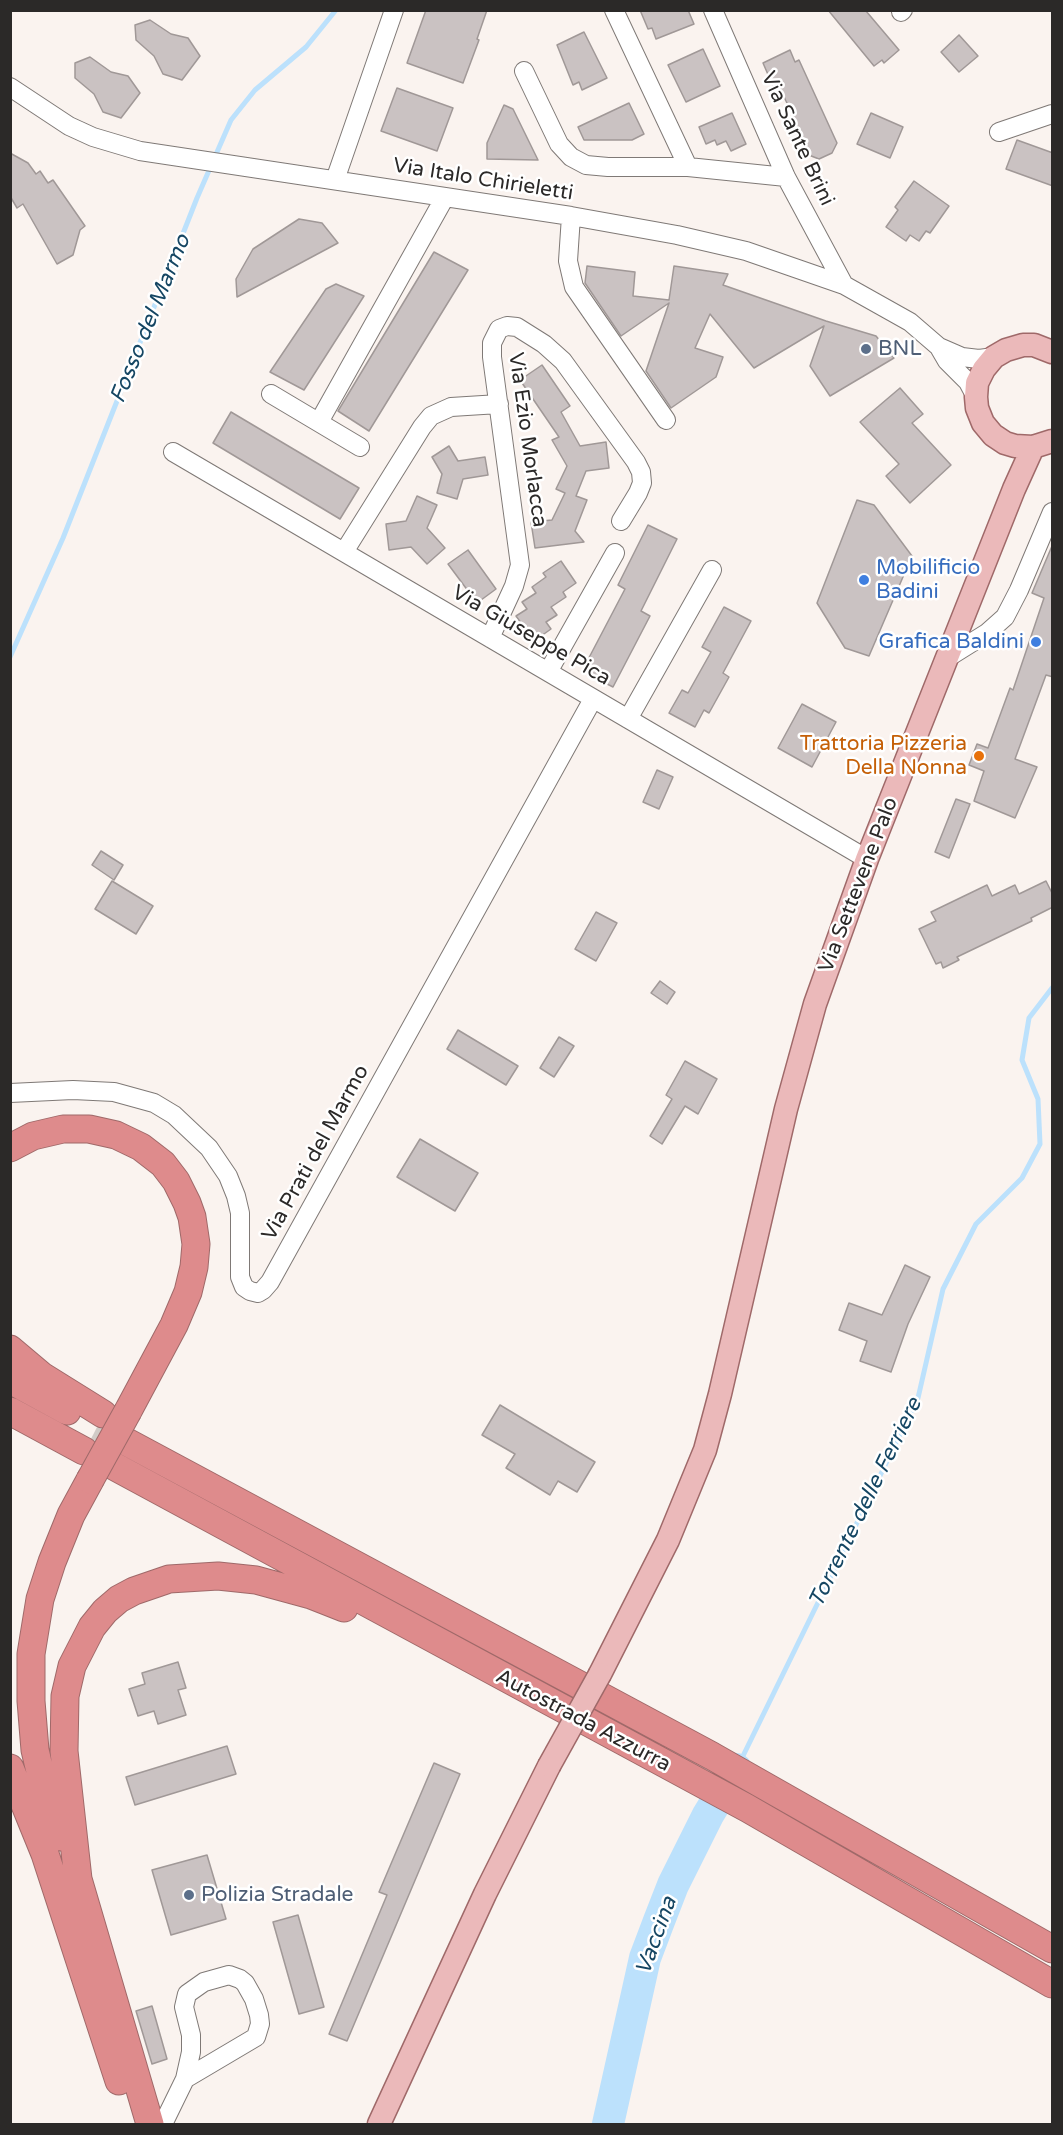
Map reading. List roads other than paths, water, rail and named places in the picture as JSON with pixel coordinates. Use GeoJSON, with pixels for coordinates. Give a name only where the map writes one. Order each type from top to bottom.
{"type":"FeatureCollection","features":[{"type":"Feature","properties":{"kind":"highway"},"geometry":{"type":"LineString","coordinates":[[10,1148],[33,1136],[63,1129],[89,1129],[116,1135],[141,1147],[162,1164],[176,1181],[187,1203],[192,1217],[196,1244],[194,1267],[188,1292],[174,1325],[118,1418]]}},
{"type":"Feature","properties":{"kind":"highway"},"geometry":{"type":"LineString","coordinates":[[10,1160],[26,1150],[54,1139],[76,1137],[99,1139],[123,1148],[144,1160],[159,1174],[174,1196],[185,1230],[184,1272],[176,1300],[92,1467],[67,1523],[46,1578],[36,1621],[30,1666],[32,1719],[37,1758],[53,1813],[79,1882],[150,2124]]}},
{"type":"Feature","properties":{"kind":"highway"},"geometry":{"type":"LineString","coordinates":[[10,1349],[42,1376],[118,1418]]}},
{"type":"Feature","properties":{"kind":"highway"},"geometry":{"type":"LineString","coordinates":[[10,1380],[118,1418]]}},
{"type":"Feature","properties":{"kind":"highway","name":"Autostrada Azzurra"},"geometry":{"type":"LineString","coordinates":[[10,1411],[92,1467],[542,1699],[747,1808],[1053,1984]]}},
{"type":"Feature","properties":{"kind":"highway","name":"Autostrada Azzurra"},"geometry":{"type":"LineString","coordinates":[[118,1418],[391,1573],[462,1622],[712,1756],[1053,1949]]}},
{"type":"Feature","properties":{"kind":"highway"},"geometry":{"type":"LineString","coordinates":[[45,1854],[24,1716],[22,1669],[24,1638],[42,1562],[57,1523],[92,1467]]}},
{"type":"Feature","properties":{"kind":"highway"},"geometry":{"type":"LineString","coordinates":[[79,1882],[65,1764],[64,1716],[67,1684],[80,1649],[98,1618],[119,1599],[145,1586],[183,1577],[218,1576],[243,1578],[288,1587],[340,1606],[472,1674],[542,1699]]}},
{"type":"Feature","properties":{"kind":"highway"},"geometry":{"type":"LineString","coordinates":[[10,1768],[45,1854],[133,2124]]}},
{"type":"Feature","properties":{"kind":"main road"},"geometry":{"type":"LineString","coordinates":[[1043,444],[1015,446],[993,435],[983,423],[977,408],[976,397],[978,383],[984,369],[994,357],[1006,350],[1023,345],[1051,348]]}},
{"type":"Feature","properties":{"kind":"main road"},"geometry":{"type":"LineString","coordinates":[[1005,443],[1014,489]]}},
{"type":"Feature","properties":{"kind":"main road","name":"Via Settevene Palo"},"geometry":{"type":"LineString","coordinates":[[379,2124],[485,1894],[549,1766],[600,1674],[668,1540],[705,1450],[720,1394],[758,1223],[807,1031],[827,968],[867,860],[1014,489],[1043,444]]}},
{"type":"Feature","properties":{"kind":"street"},"geometry":{"type":"LineString","coordinates":[[335,180],[394,10]]}},
{"type":"Feature","properties":{"kind":"street"},"geometry":{"type":"LineString","coordinates":[[614,10],[688,167]]}},
{"type":"Feature","properties":{"kind":"street","name":"Via Sante Brini"},"geometry":{"type":"LineString","coordinates":[[713,10],[786,177],[844,285]]}},
{"type":"Feature","properties":{"kind":"street"},"geometry":{"type":"LineString","coordinates":[[524,71],[557,140],[567,153],[586,165],[688,167],[786,177]]}},
{"type":"Feature","properties":{"kind":"street","name":"Via Italo Chirieletti"},"geometry":{"type":"LineString","coordinates":[[10,87],[61,122],[122,147],[178,158],[645,228],[723,245],[778,261],[844,285],[910,322],[939,347]]}},
{"type":"Feature","properties":{"kind":"street"},"geometry":{"type":"LineString","coordinates":[[999,132],[1053,114]]}},
{"type":"Feature","properties":{"kind":"street"},"geometry":{"type":"LineString","coordinates":[[319,422],[445,197]]}},
{"type":"Feature","properties":{"kind":"street"},"geometry":{"type":"LineString","coordinates":[[571,216],[567,261],[574,287],[666,420]]}},
{"type":"Feature","properties":{"kind":"street","name":"Via Ezio Morlacca"},"geometry":{"type":"LineString","coordinates":[[490,638],[514,586],[520,565],[492,357],[492,343],[499,329],[513,326],[544,344],[563,361],[639,467],[642,477],[640,490],[621,521]]}},
{"type":"Feature","properties":{"kind":"street"},"geometry":{"type":"LineString","coordinates":[[939,347],[962,357],[979,359],[994,357]]}},
{"type":"Feature","properties":{"kind":"street"},"geometry":{"type":"LineString","coordinates":[[939,347],[947,362],[968,382],[976,397]]}},
{"type":"Feature","properties":{"kind":"street"},"geometry":{"type":"LineString","coordinates":[[271,394],[360,447]]}},
{"type":"Feature","properties":{"kind":"street"},"geometry":{"type":"LineString","coordinates":[[344,552],[431,416],[451,407],[499,404]]}},
{"type":"Feature","properties":{"kind":"street","name":"Via Giuseppe Pica"},"geometry":{"type":"LineString","coordinates":[[172,452],[867,860]]}},
{"type":"Feature","properties":{"kind":"street"},"geometry":{"type":"LineString","coordinates":[[947,658],[987,633],[1005,617],[1053,512]]}},
{"type":"Feature","properties":{"kind":"street"},"geometry":{"type":"LineString","coordinates":[[548,672],[615,553]]}},
{"type":"Feature","properties":{"kind":"street"},"geometry":{"type":"LineString","coordinates":[[628,719],[712,570]]}},
{"type":"Feature","properties":{"kind":"street","name":"Via Prati del Marmo"},"geometry":{"type":"LineString","coordinates":[[10,1093],[74,1090],[114,1092],[154,1103],[174,1115],[209,1148],[228,1176],[240,1213],[240,1277],[244,1287],[250,1291],[258,1293],[263,1290],[270,1282],[593,699]]}},
{"type":"Feature","properties":{"kind":"street"},"geometry":{"type":"LineString","coordinates":[[163,2124],[185,2079],[192,2043],[184,2007],[187,1994],[204,1982],[229,1975],[240,1978],[254,1999],[259,2015],[260,2024],[256,2037],[185,2079]]}},
{"type":"Feature","properties":{"kind":"waterway","name":"Fosso del Marmo"},"geometry":{"type":"LineString","coordinates":[[10,657],[63,538],[197,198],[231,120],[255,90],[306,47],[336,10]]}},
{"type":"Feature","properties":{"kind":"waterway","name":"Torrente delle Ferriere"},"geometry":{"type":"LineString","coordinates":[[741,1760],[918,1398],[943,1289],[976,1224],[1022,1178],[1040,1144],[1038,1099],[1022,1060],[1029,1018],[1052,988]]}},
{"type":"Feature","properties":{"kind":"waterway","name":"Vaccina"},"geometry":{"type":"LineString","coordinates":[[608,2124],[645,1958],[673,1885],[708,1815],[736,1769]]}},
{"type":"Feature","properties":{"kind":"tunnel"},"geometry":{"type":"LineString","coordinates":[[97,1427],[123,1440]]}},
{"type":"Feature","properties":{"kind":"place","name":"BNL"},"geometry":{"type":"Point","coordinates":[866,349]}},
{"type":"Feature","properties":{"kind":"place","name":"Mobilificio Badini"},"geometry":{"type":"Point","coordinates":[864,580]}},
{"type":"Feature","properties":{"kind":"place","name":"Grafica Baldini"},"geometry":{"type":"Point","coordinates":[1036,642]}},
{"type":"Feature","properties":{"kind":"place","name":"Trattoria Pizzeria Della Nonna"},"geometry":{"type":"Point","coordinates":[979,756]}},
{"type":"Feature","properties":{"kind":"place","name":"Polizia Stradale"},"geometry":{"type":"Point","coordinates":[189,1895]}}]}
